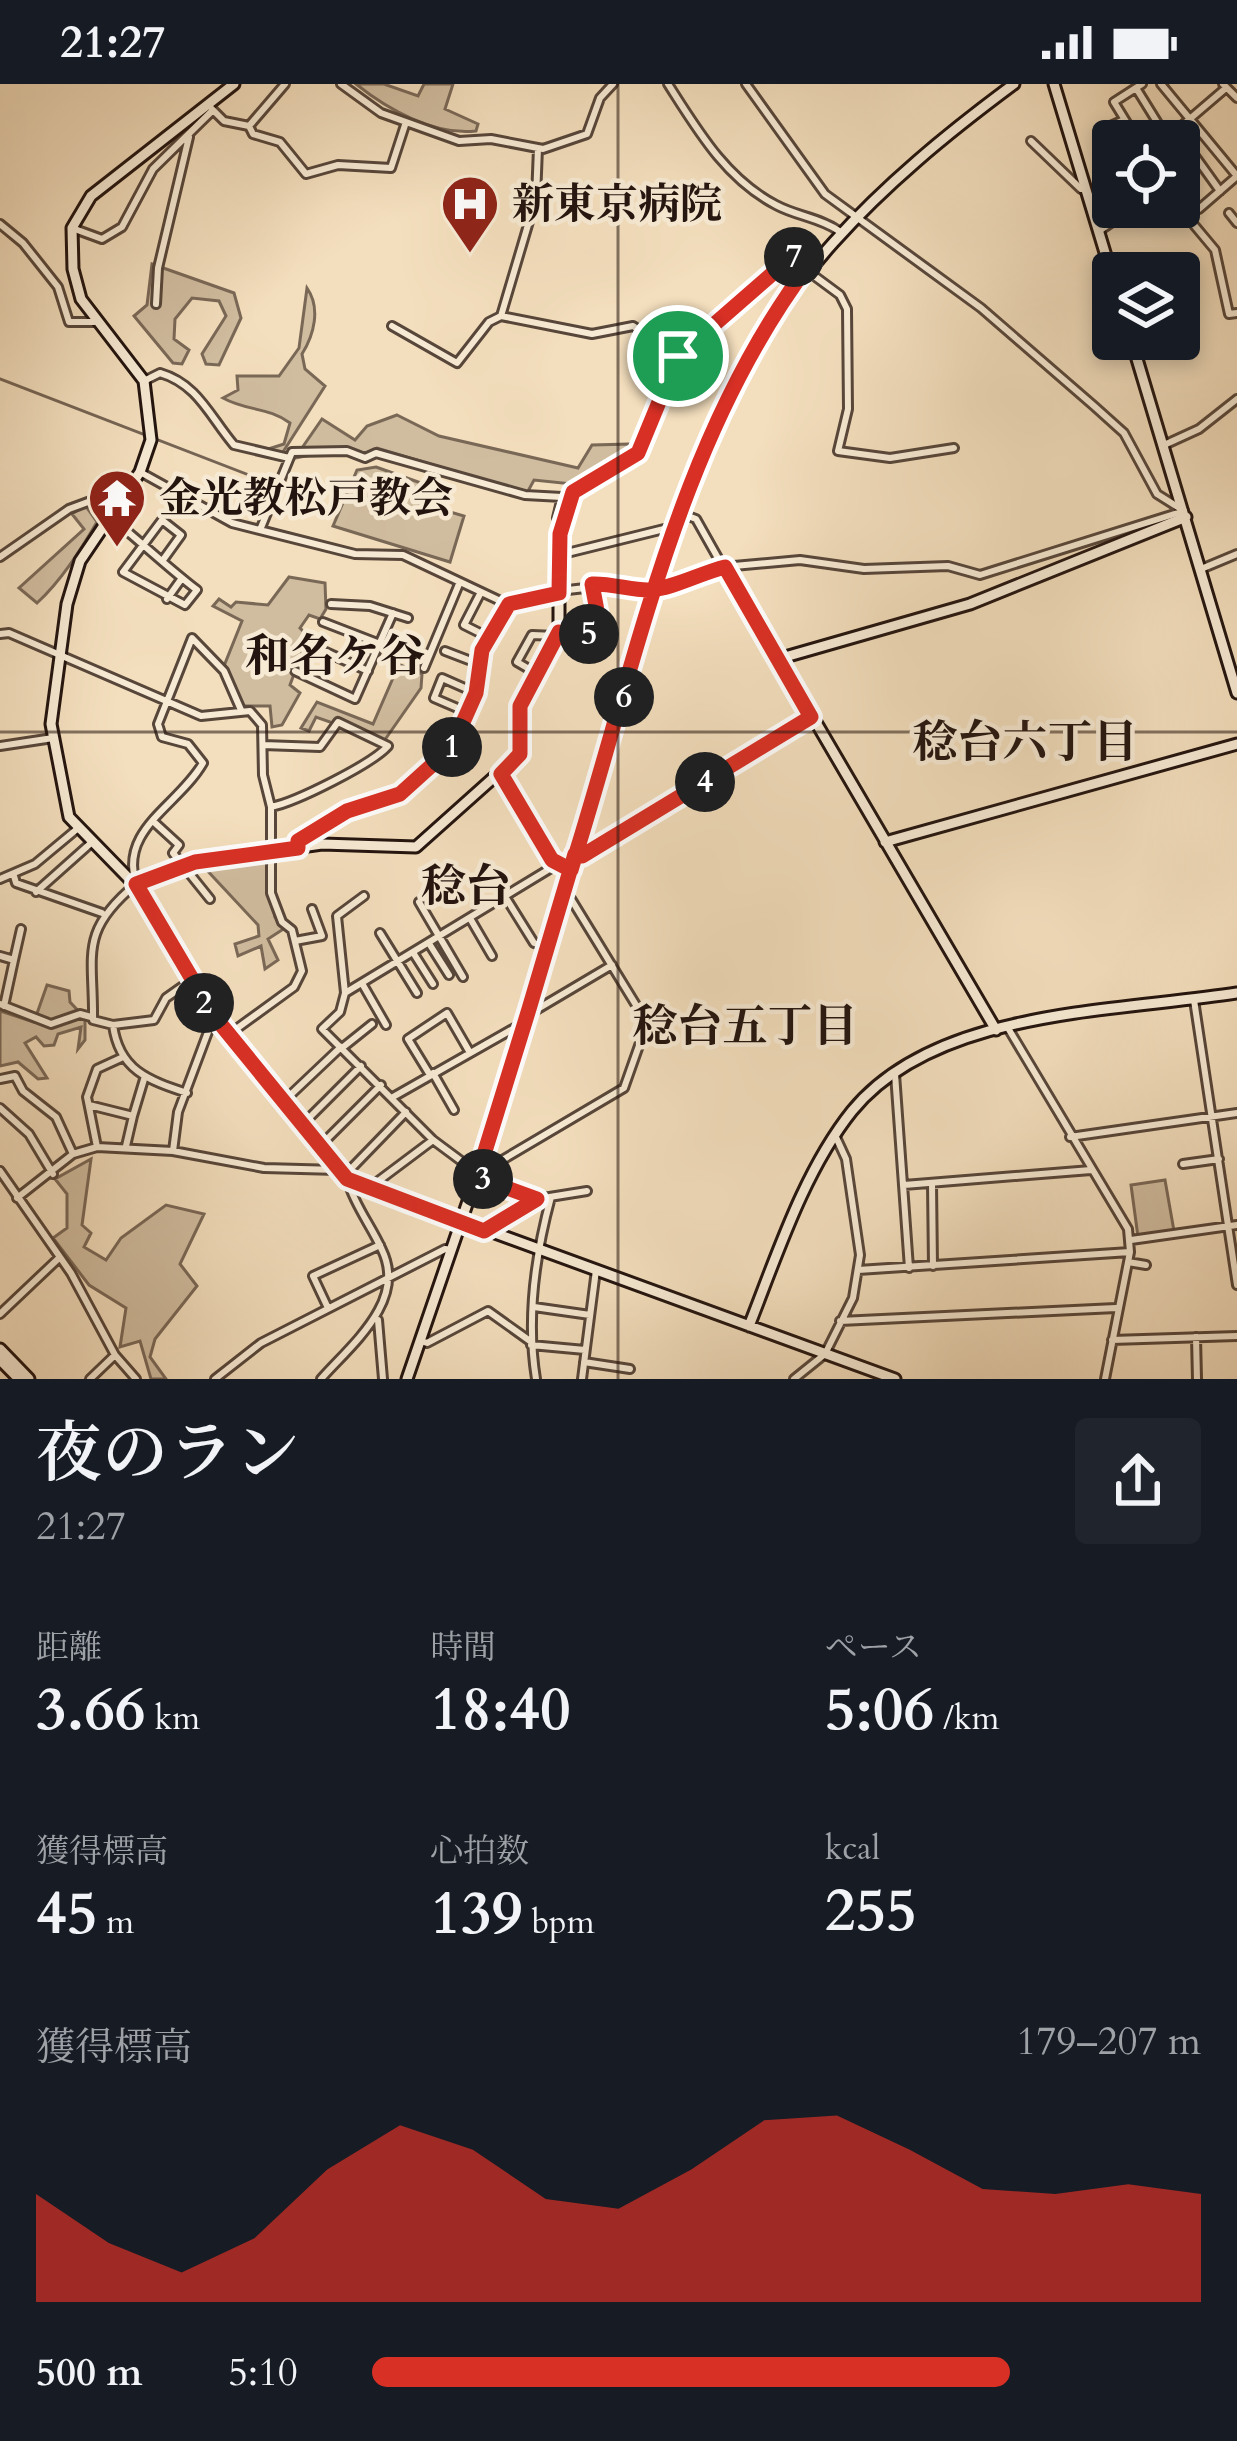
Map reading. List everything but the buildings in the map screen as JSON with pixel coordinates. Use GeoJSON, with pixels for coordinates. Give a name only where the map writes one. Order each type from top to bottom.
{"type":"FeatureCollection","features":[{"type":"Feature","properties":{"kind":"street"},"geometry":{"type":"LineString","coordinates":[[72,229],[102,238],[122,227],[152,169],[233,84]]}},
{"type":"Feature","properties":{"kind":"street"},"geometry":{"type":"LineString","coordinates":[[249,126],[285,84]]}},
{"type":"Feature","properties":{"kind":"street"},"geometry":{"type":"LineString","coordinates":[[341,84],[381,113],[459,142],[491,139],[538,148],[587,134],[600,98],[614,84]]}},
{"type":"Feature","properties":{"kind":"street"},"geometry":{"type":"LineString","coordinates":[[668,84],[712,150],[743,183],[772,203],[839,231]]}},
{"type":"Feature","properties":{"kind":"street"},"geometry":{"type":"LineString","coordinates":[[746,84],[815,182],[981,308],[1094,406],[1124,433],[1157,494],[1185,514]]}},
{"type":"Feature","properties":{"kind":"street"},"geometry":{"type":"LineString","coordinates":[[407,1379],[478,1172],[705,444],[745,360],[808,266],[854,216],[1015,84]]}},
{"type":"Feature","properties":{"kind":"street"},"geometry":{"type":"LineString","coordinates":[[1054,84],[1105,252]]}},
{"type":"Feature","properties":{"kind":"street"},"geometry":{"type":"LineString","coordinates":[[1161,84],[1237,176],[1200,208]]}},
{"type":"Feature","properties":{"kind":"street"},"geometry":{"type":"LineString","coordinates":[[1124,119],[1114,101],[1139,86],[1155,120]]}},
{"type":"Feature","properties":{"kind":"street"},"geometry":{"type":"LineString","coordinates":[[1189,118],[1224,86],[1237,98]]}},
{"type":"Feature","properties":{"kind":"street"},"geometry":{"type":"LineString","coordinates":[[211,107],[231,124],[249,126]]}},
{"type":"Feature","properties":{"kind":"street"},"geometry":{"type":"LineString","coordinates":[[211,107],[91,196],[72,229],[76,285],[94,322],[144,381],[151,440],[140,472],[80,561],[61,656],[53,738],[64,809],[77,829],[136,884],[190,981],[228,1035],[343,1175],[380,1245],[388,1279],[378,1316],[383,1379]]}},
{"type":"Feature","properties":{"kind":"street"},"geometry":{"type":"LineString","coordinates":[[249,126],[253,134],[280,142],[306,174],[338,166],[391,169],[405,123]]}},
{"type":"Feature","properties":{"kind":"street"},"geometry":{"type":"LineString","coordinates":[[156,304],[158,268],[190,134]]}},
{"type":"Feature","properties":{"kind":"street"},"geometry":{"type":"LineString","coordinates":[[1031,141],[1081,189],[1086,187]]}},
{"type":"Feature","properties":{"kind":"street"},"geometry":{"type":"LineString","coordinates":[[502,316],[536,198],[538,148]]}},
{"type":"Feature","properties":{"kind":"street"},"geometry":{"type":"LineString","coordinates":[[1200,163],[1220,191]]}},
{"type":"Feature","properties":{"kind":"street"},"geometry":{"type":"LineString","coordinates":[[1228,213],[1237,223]]}},
{"type":"Feature","properties":{"kind":"street"},"geometry":{"type":"LineString","coordinates":[[0,224],[23,243],[58,287],[69,322],[94,322]]}},
{"type":"Feature","properties":{"kind":"street"},"geometry":{"type":"LineString","coordinates":[[1099,231],[1103,228]]}},
{"type":"Feature","properties":{"kind":"street"},"geometry":{"type":"LineString","coordinates":[[1196,228],[1215,250],[1229,314],[1237,313]]}},
{"type":"Feature","properties":{"kind":"street"},"geometry":{"type":"LineString","coordinates":[[91,1017],[97,998],[94,961],[88,956],[102,913],[136,884],[182,866],[334,843],[392,850],[416,847],[520,754],[520,706],[558,634],[558,555],[563,520],[578,485],[633,457],[644,446],[656,398],[678,356],[788,260],[808,266],[840,295],[847,308],[848,409],[838,451],[890,458],[954,448]]}},
{"type":"Feature","properties":{"kind":"street"},"geometry":{"type":"LineString","coordinates":[[392,326],[457,363],[489,322],[502,316],[592,334],[633,326],[678,356]]}},
{"type":"Feature","properties":{"kind":"street"},"geometry":{"type":"LineString","coordinates":[[1137,360],[1237,693]]}},
{"type":"Feature","properties":{"kind":"street"},"geometry":{"type":"LineString","coordinates":[[144,381],[160,373],[176,378],[201,399],[234,446],[289,458]]}},
{"type":"Feature","properties":{"kind":"street"},"geometry":{"type":"LineString","coordinates":[[1163,445],[1198,429],[1237,399]]}},
{"type":"Feature","properties":{"kind":"street"},"geometry":{"type":"LineString","coordinates":[[260,530],[292,452],[347,452],[417,461],[525,495],[562,497],[557,518],[563,520]]}},
{"type":"Feature","properties":{"kind":"street"},"geometry":{"type":"LineString","coordinates":[[140,472],[221,519],[355,554],[389,551],[509,604],[592,584],[628,583],[649,590],[724,567],[800,560],[864,569],[938,565],[980,575],[1185,514]]}},
{"type":"Feature","properties":{"kind":"street"},"geometry":{"type":"LineString","coordinates":[[0,557],[69,509],[131,486]]}},
{"type":"Feature","properties":{"kind":"street"},"geometry":{"type":"LineString","coordinates":[[778,659],[970,604],[1185,514]]}},
{"type":"Feature","properties":{"kind":"street"},"geometry":{"type":"LineString","coordinates":[[558,555],[668,528],[688,516],[696,519],[885,842],[1131,1240],[1105,1379]]}},
{"type":"Feature","properties":{"kind":"street"},"geometry":{"type":"LineString","coordinates":[[110,517],[144,544],[164,560],[197,590],[185,605],[123,572],[144,544],[162,520],[181,535],[164,560]]}},
{"type":"Feature","properties":{"kind":"street"},"geometry":{"type":"LineString","coordinates":[[1201,569],[1237,554]]}},
{"type":"Feature","properties":{"kind":"street"},"geometry":{"type":"LineString","coordinates":[[167,599],[182,578]]}},
{"type":"Feature","properties":{"kind":"street"},"geometry":{"type":"LineString","coordinates":[[424,668],[455,604],[459,584]]}},
{"type":"Feature","properties":{"kind":"street"},"geometry":{"type":"LineString","coordinates":[[539,674],[517,662],[532,634],[601,632],[592,584]]}},
{"type":"Feature","properties":{"kind":"street"},"geometry":{"type":"LineString","coordinates":[[480,594],[464,626],[488,637]]}},
{"type":"Feature","properties":{"kind":"street"},"geometry":{"type":"LineString","coordinates":[[332,604],[408,618]]}},
{"type":"Feature","properties":{"kind":"street"},"geometry":{"type":"LineString","coordinates":[[298,848],[298,841],[347,811],[408,788],[452,747],[476,693],[478,664],[488,637],[509,604]]}},
{"type":"Feature","properties":{"kind":"street"},"geometry":{"type":"LineString","coordinates":[[295,671],[356,699],[393,613]]}},
{"type":"Feature","properties":{"kind":"street"},"geometry":{"type":"LineString","coordinates":[[323,622],[380,644]]}},
{"type":"Feature","properties":{"kind":"street"},"geometry":{"type":"LineString","coordinates":[[0,634],[9,633],[207,717],[241,710]]}},
{"type":"Feature","properties":{"kind":"street"},"geometry":{"type":"LineString","coordinates":[[136,884],[134,843],[140,831],[155,823],[188,789],[203,763],[188,744],[162,737],[158,721],[192,638],[224,671],[241,710],[262,725],[262,775],[271,807],[271,893],[295,941],[300,981],[228,1035]]}},
{"type":"Feature","properties":{"kind":"street"},"geometry":{"type":"LineString","coordinates":[[308,644],[368,671]]}},
{"type":"Feature","properties":{"kind":"street"},"geometry":{"type":"LineString","coordinates":[[445,651],[478,664]]}},
{"type":"Feature","properties":{"kind":"street"},"geometry":{"type":"LineString","coordinates":[[469,713],[434,698],[442,678],[476,693]]}},
{"type":"Feature","properties":{"kind":"street"},"geometry":{"type":"LineString","coordinates":[[575,854],[582,856],[811,717]]}},
{"type":"Feature","properties":{"kind":"street"},"geometry":{"type":"LineString","coordinates":[[263,745],[320,747],[338,722],[388,746],[359,771],[328,779],[271,807]]}},
{"type":"Feature","properties":{"kind":"street"},"geometry":{"type":"LineString","coordinates":[[0,746],[53,738]]}},
{"type":"Feature","properties":{"kind":"street"},"geometry":{"type":"LineString","coordinates":[[885,842],[1237,744]]}},
{"type":"Feature","properties":{"kind":"street"},"geometry":{"type":"LineString","coordinates":[[501,774],[556,865],[571,870]]}},
{"type":"Feature","properties":{"kind":"street"},"geometry":{"type":"LineString","coordinates":[[155,823],[179,844],[173,853],[210,898]]}},
{"type":"Feature","properties":{"kind":"street"},"geometry":{"type":"LineString","coordinates":[[0,879],[14,876],[77,829]]}},
{"type":"Feature","properties":{"kind":"street"},"geometry":{"type":"LineString","coordinates":[[36,892],[91,843]]}},
{"type":"Feature","properties":{"kind":"street"},"geometry":{"type":"LineString","coordinates":[[345,993],[556,865]]}},
{"type":"Feature","properties":{"kind":"street"},"geometry":{"type":"LineString","coordinates":[[14,876],[16,884],[102,913]]}},
{"type":"Feature","properties":{"kind":"street"},"geometry":{"type":"LineString","coordinates":[[364,896],[338,916],[345,993],[340,1012],[322,1029],[434,1140],[478,1172],[537,1199]]}},
{"type":"Feature","properties":{"kind":"street"},"geometry":{"type":"LineString","coordinates":[[478,1172],[624,1088],[647,1023],[571,899],[563,896]]}},
{"type":"Feature","properties":{"kind":"street"},"geometry":{"type":"LineString","coordinates":[[506,898],[534,943],[547,947]]}},
{"type":"Feature","properties":{"kind":"street"},"geometry":{"type":"LineString","coordinates":[[419,902],[463,977]]}},
{"type":"Feature","properties":{"kind":"street"},"geometry":{"type":"LineString","coordinates":[[295,941],[322,936],[312,909]]}},
{"type":"Feature","properties":{"kind":"street"},"geometry":{"type":"LineString","coordinates":[[471,920],[492,956]]}},
{"type":"Feature","properties":{"kind":"street"},"geometry":{"type":"LineString","coordinates":[[21,929],[2,1005],[51,1024],[80,1014],[113,1025],[154,1020],[166,998],[190,981]]}},
{"type":"Feature","properties":{"kind":"street"},"geometry":{"type":"LineString","coordinates":[[380,933],[418,993]]}},
{"type":"Feature","properties":{"kind":"street"},"geometry":{"type":"LineString","coordinates":[[430,945],[449,975]]}},
{"type":"Feature","properties":{"kind":"street"},"geometry":{"type":"LineString","coordinates":[[414,954],[434,985]]}},
{"type":"Feature","properties":{"kind":"street"},"geometry":{"type":"LineString","coordinates":[[0,956],[14,960]]}},
{"type":"Feature","properties":{"kind":"street"},"geometry":{"type":"LineString","coordinates":[[529,1009],[536,1010],[612,965]]}},
{"type":"Feature","properties":{"kind":"street"},"geometry":{"type":"LineString","coordinates":[[363,985],[386,1025]]}},
{"type":"Feature","properties":{"kind":"street"},"geometry":{"type":"LineString","coordinates":[[749,1326],[835,1136],[854,1109],[895,1072],[938,1047],[1002,1029],[1237,993]]}},
{"type":"Feature","properties":{"kind":"street"},"geometry":{"type":"LineString","coordinates":[[1194,1000],[1232,1226],[1237,1285]]}},
{"type":"Feature","properties":{"kind":"street"},"geometry":{"type":"LineString","coordinates":[[454,1111],[408,1040],[447,1013],[469,1051]]}},
{"type":"Feature","properties":{"kind":"street"},"geometry":{"type":"LineString","coordinates":[[172,1151],[214,1016]]}},
{"type":"Feature","properties":{"kind":"street"},"geometry":{"type":"LineString","coordinates":[[393,1097],[525,1022]]}},
{"type":"Feature","properties":{"kind":"street"},"geometry":{"type":"LineString","coordinates":[[282,1103],[372,1024]]}},
{"type":"Feature","properties":{"kind":"street"},"geometry":{"type":"LineString","coordinates":[[113,1025],[121,1058],[145,1076],[187,1094]]}},
{"type":"Feature","properties":{"kind":"street"},"geometry":{"type":"LineString","coordinates":[[97,1147],[89,1105],[97,1069],[121,1058]]}},
{"type":"Feature","properties":{"kind":"street"},"geometry":{"type":"LineString","coordinates":[[301,1126],[361,1066]]}},
{"type":"Feature","properties":{"kind":"street"},"geometry":{"type":"LineString","coordinates":[[895,1072],[909,1268]]}},
{"type":"Feature","properties":{"kind":"street"},"geometry":{"type":"LineString","coordinates":[[0,1079],[15,1076],[23,1091],[56,1117],[74,1154]]}},
{"type":"Feature","properties":{"kind":"street"},"geometry":{"type":"LineString","coordinates":[[126,1146],[145,1076]]}},
{"type":"Feature","properties":{"kind":"street"},"geometry":{"type":"LineString","coordinates":[[319,1148],[381,1085]]}},
{"type":"Feature","properties":{"kind":"street"},"geometry":{"type":"LineString","coordinates":[[89,1105],[133,1116]]}},
{"type":"Feature","properties":{"kind":"street"},"geometry":{"type":"LineString","coordinates":[[0,1108],[29,1134],[53,1174]]}},
{"type":"Feature","properties":{"kind":"street"},"geometry":{"type":"LineString","coordinates":[[343,1175],[406,1112]]}},
{"type":"Feature","properties":{"kind":"street"},"geometry":{"type":"LineString","coordinates":[[1070,1137],[1237,1113]]}},
{"type":"Feature","properties":{"kind":"street"},"geometry":{"type":"LineString","coordinates":[[794,1379],[825,1354],[854,1298],[858,1270],[846,1159],[835,1136]]}},
{"type":"Feature","properties":{"kind":"street"},"geometry":{"type":"LineString","coordinates":[[368,1188],[434,1140]]}},
{"type":"Feature","properties":{"kind":"street"},"geometry":{"type":"LineString","coordinates":[[17,1198],[74,1154],[97,1147],[172,1151],[265,1168],[343,1175],[461,1223],[895,1379]]}},
{"type":"Feature","properties":{"kind":"street"},"geometry":{"type":"LineString","coordinates":[[1183,1164],[1219,1159]]}},
{"type":"Feature","properties":{"kind":"street"},"geometry":{"type":"LineString","coordinates":[[904,1185],[1091,1170]]}},
{"type":"Feature","properties":{"kind":"street"},"geometry":{"type":"LineString","coordinates":[[0,1171],[59,1258],[115,1355],[136,1379]]}},
{"type":"Feature","properties":{"kind":"street"},"geometry":{"type":"LineString","coordinates":[[932,1183],[933,1266]]}},
{"type":"Feature","properties":{"kind":"street"},"geometry":{"type":"LineString","coordinates":[[484,1231],[537,1199],[587,1191]]}},
{"type":"Feature","properties":{"kind":"street"},"geometry":{"type":"LineString","coordinates":[[536,1379],[531,1343],[536,1250],[551,1196]]}},
{"type":"Feature","properties":{"kind":"street"},"geometry":{"type":"LineString","coordinates":[[1131,1240],[1232,1226]]}},
{"type":"Feature","properties":{"kind":"street"},"geometry":{"type":"LineString","coordinates":[[328,1308],[314,1276],[380,1245]]}},
{"type":"Feature","properties":{"kind":"street"},"geometry":{"type":"LineString","coordinates":[[214,1379],[244,1353],[445,1249],[452,1250]]}},
{"type":"Feature","properties":{"kind":"street"},"geometry":{"type":"LineString","coordinates":[[858,1270],[1129,1257],[1146,1264]]}},
{"type":"Feature","properties":{"kind":"street"},"geometry":{"type":"LineString","coordinates":[[0,1314],[59,1258]]}},
{"type":"Feature","properties":{"kind":"street"},"geometry":{"type":"LineString","coordinates":[[582,1379],[596,1270]]}},
{"type":"Feature","properties":{"kind":"street"},"geometry":{"type":"LineString","coordinates":[[533,1307],[590,1315]]}},
{"type":"Feature","properties":{"kind":"street"},"geometry":{"type":"LineString","coordinates":[[840,1321],[1116,1308]]}},
{"type":"Feature","properties":{"kind":"street"},"geometry":{"type":"LineString","coordinates":[[421,1341],[427,1343],[488,1311],[531,1343],[585,1350]]}},
{"type":"Feature","properties":{"kind":"street"},"geometry":{"type":"LineString","coordinates":[[321,1379],[378,1316]]}},
{"type":"Feature","properties":{"kind":"street"},"geometry":{"type":"LineString","coordinates":[[1112,1340],[1237,1336]]}},
{"type":"Feature","properties":{"kind":"street"},"geometry":{"type":"LineString","coordinates":[[1196,1337],[1197,1379]]}},
{"type":"Feature","properties":{"kind":"street"},"geometry":{"type":"LineString","coordinates":[[0,1349],[29,1379]]}},
{"type":"Feature","properties":{"kind":"street"},"geometry":{"type":"LineString","coordinates":[[90,1379],[115,1355]]}},
{"type":"Feature","properties":{"kind":"street"},"geometry":{"type":"LineString","coordinates":[[0,1360],[19,1379]]}},
{"type":"Feature","properties":{"kind":"street"},"geometry":{"type":"LineString","coordinates":[[584,1362],[628,1368],[624,1379]]}},
{"type":"Feature","properties":{"kind":"shaded area"},"geometry":{"type":"Polygon","coordinates":[[[356,84],[384,84],[418,96],[424,84],[453,84],[445,109],[478,124],[476,131],[444,129],[412,119],[356,84]]]}},
{"type":"Feature","properties":{"kind":"shaded area"},"geometry":{"type":"Polygon","coordinates":[[[152,264],[234,293],[241,318],[219,365],[206,364],[202,354],[226,316],[219,301],[192,298],[175,319],[174,339],[189,350],[182,364],[173,363],[134,316],[147,305],[152,264]]]}},
{"type":"Feature","properties":{"kind":"shaded area"},"geometry":{"type":"Polygon","coordinates":[[[307,288],[314,321],[302,354],[305,369],[325,386],[283,452],[272,455],[265,450],[284,444],[290,423],[223,398],[238,390],[237,376],[279,376],[299,348],[307,288]]]}},
{"type":"Feature","properties":{"kind":"shaded area"},"geometry":{"type":"Polygon","coordinates":[[[397,415],[439,436],[578,468],[592,445],[633,444],[572,484],[534,480],[527,493],[377,448],[360,456],[346,448],[295,458],[322,419],[355,440],[367,426],[397,415]]]}},
{"type":"Feature","properties":{"kind":"shaded area"},"geometry":{"type":"Polygon","coordinates":[[[376,467],[421,483],[416,502],[464,516],[450,562],[333,526],[357,470],[376,467]]]}},
{"type":"Feature","properties":{"kind":"shaded area"},"geometry":{"type":"Polygon","coordinates":[[[85,505],[97,522],[70,565],[37,603],[19,588],[84,529],[72,514],[85,505]]]}},
{"type":"Feature","properties":{"kind":"shaded area"},"geometry":{"type":"Polygon","coordinates":[[[289,577],[325,583],[326,609],[320,619],[309,615],[300,628],[308,636],[290,685],[300,693],[282,725],[272,727],[270,706],[243,706],[224,666],[242,621],[213,606],[219,599],[231,607],[236,602],[268,605],[289,577]]]}},
{"type":"Feature","properties":{"kind":"shaded area"},"geometry":{"type":"Polygon","coordinates":[[[393,662],[422,674],[421,688],[384,741],[316,717],[309,731],[301,728],[317,702],[373,724],[393,678],[393,662]]]}},
{"type":"Feature","properties":{"kind":"shaded area"},"geometry":{"type":"Polygon","coordinates":[[[257,857],[267,861],[275,917],[285,928],[268,939],[278,960],[265,969],[261,946],[238,956],[235,944],[259,936],[258,925],[203,866],[257,857]]]}},
{"type":"Feature","properties":{"kind":"shaded area"},"geometry":{"type":"Polygon","coordinates":[[[47,985],[69,991],[70,1002],[85,1018],[85,1040],[78,1049],[81,1027],[58,1034],[54,1045],[44,1046],[36,1037],[25,1043],[47,1078],[38,1079],[18,1062],[0,1066],[0,1011],[34,1022],[47,985]]]}},
{"type":"Feature","properties":{"kind":"shaded area"},"geometry":{"type":"Polygon","coordinates":[[[91,1159],[82,1225],[91,1233],[84,1247],[106,1260],[121,1238],[166,1205],[204,1214],[180,1264],[197,1286],[155,1339],[150,1357],[166,1379],[151,1379],[140,1341],[120,1347],[126,1308],[89,1285],[53,1238],[67,1228],[67,1194],[55,1179],[91,1159]]]}},
{"type":"Feature","properties":{"kind":"shaded area"},"geometry":{"type":"Polygon","coordinates":[[[1165,1180],[1174,1231],[1138,1237],[1131,1185],[1165,1180]]]}},
{"type":"Feature","properties":{"kind":"waterway"},"geometry":{"type":"LineString","coordinates":[[0,379],[324,504]]}},
{"type":"Feature","properties":{"kind":"place","name":"新東京病院"},"geometry":{"type":"Point","coordinates":[470,255]}},
{"type":"Feature","properties":{"kind":"place","name":"金光教松戸教会"},"geometry":{"type":"Point","coordinates":[117,549]}},
{"type":"Feature","properties":{"kind":"district","name":"和名ケ谷"},"geometry":{"type":"Point","coordinates":[335,656]}},
{"type":"Feature","properties":{"kind":"district","name":"稔台六丁目"},"geometry":{"type":"Point","coordinates":[1025,742]}},
{"type":"Feature","properties":{"kind":"district","name":"稔台"},"geometry":{"type":"Point","coordinates":[466,886]}},
{"type":"Feature","properties":{"kind":"district","name":"稔台五丁目"},"geometry":{"type":"Point","coordinates":[745,1026]}},
{"type":"Feature","properties":{"kind":"route"},"geometry":{"type":"LineString","coordinates":[[678,356],[656,398],[644,446],[573,492],[560,534],[559,593],[509,604],[494,635],[488,637],[478,664],[476,693],[452,747],[400,794],[347,811],[298,841],[298,848],[195,862],[136,884],[214,1016],[347,1179],[484,1231],[485,1226],[537,1199],[477,1177],[529,1009],[571,870],[575,854],[582,856],[811,717],[725,567],[678,580],[649,590],[628,583],[592,584],[601,632],[577,636],[559,632],[520,706],[518,760],[501,774],[552,860],[571,870],[578,847],[624,697],[641,638],[654,601],[690,482],[745,360],[811,262],[792,257],[678,356]]}}]}
